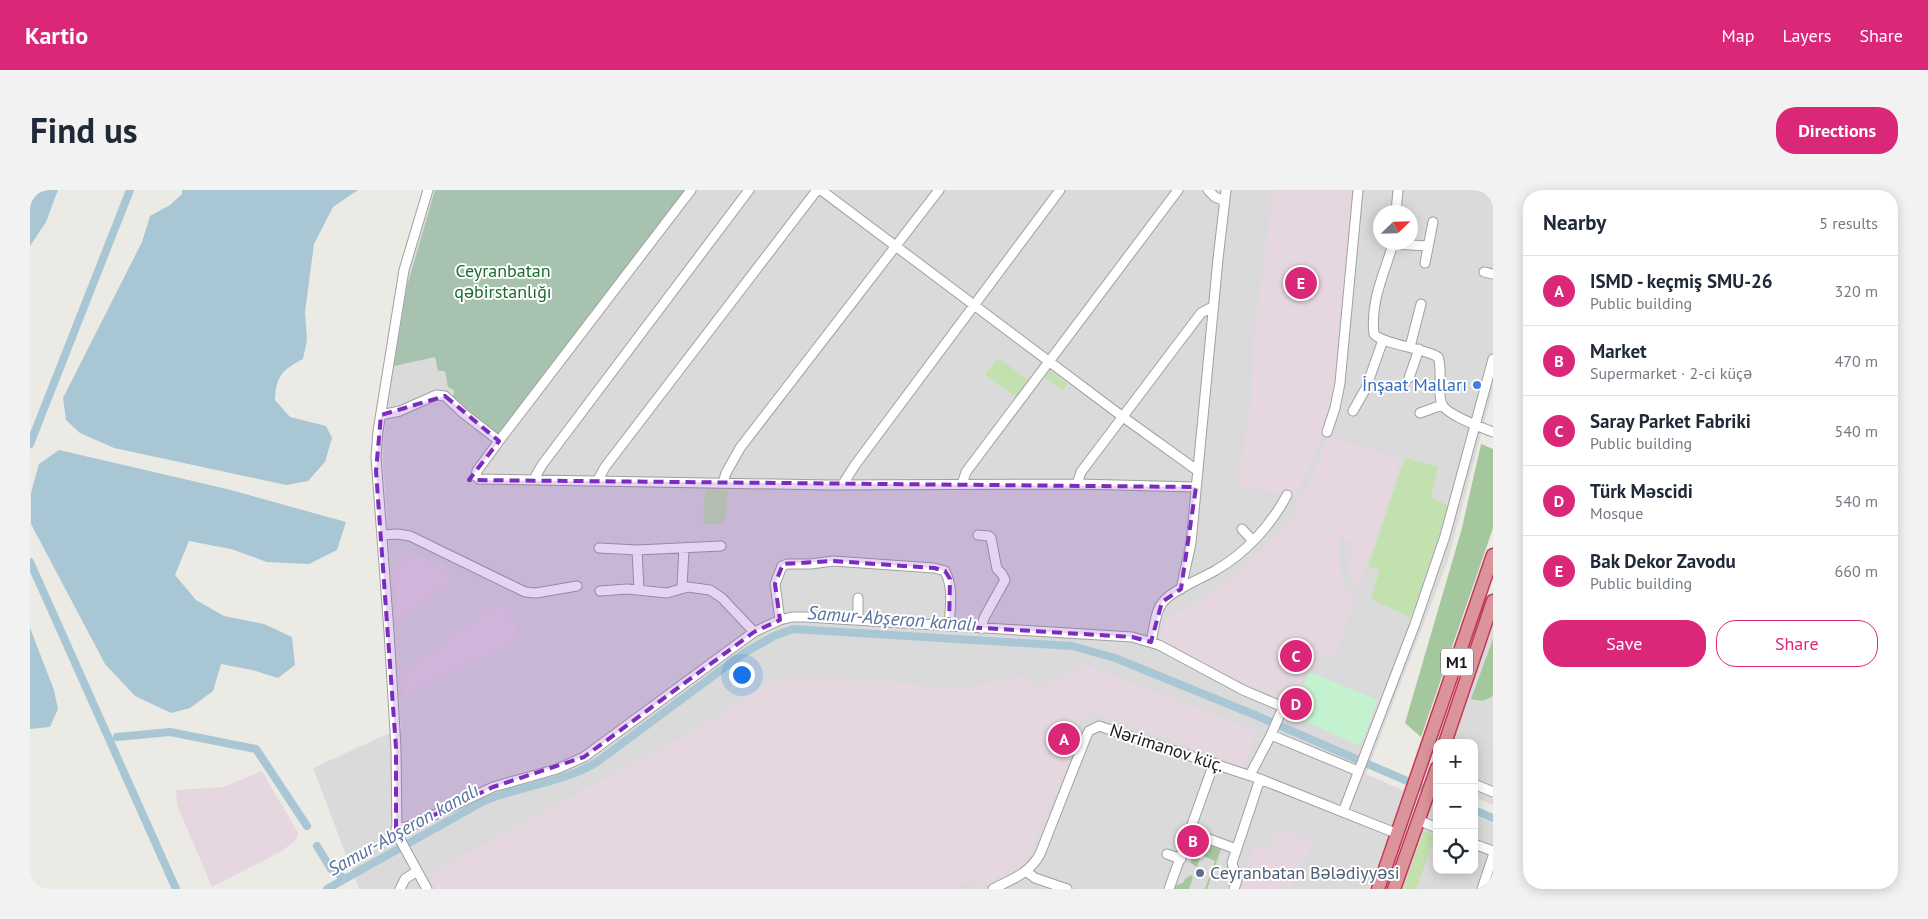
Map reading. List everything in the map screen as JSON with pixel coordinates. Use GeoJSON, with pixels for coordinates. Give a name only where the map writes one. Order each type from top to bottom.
{"type":"FeatureCollection","features":[{"type":"Feature","properties":{"kind":"highway","name":"M1"},"geometry":{"type":"LineString","coordinates":[[1398,834],[1493,555]]}},
{"type":"Feature","properties":{"kind":"highway","name":"M1"},"geometry":{"type":"LineString","coordinates":[[1446,739],[1493,601]]}},
{"type":"Feature","properties":{"kind":"highway"},"geometry":{"type":"LineString","coordinates":[[1394,889],[1433,779]]}},
{"type":"Feature","properties":{"kind":"highway"},"geometry":{"type":"LineString","coordinates":[[1378,889],[1398,834]]}},
{"type":"Feature","properties":{"kind":"street"},"geometry":{"type":"LineString","coordinates":[[427,889],[398,839],[396,829],[396,748],[383,535],[376,464],[380,415],[404,270],[428,190]]}},
{"type":"Feature","properties":{"kind":"street"},"geometry":{"type":"LineString","coordinates":[[691,190],[476,471],[476,476],[479,479],[723,483],[1078,484],[1196,487]]}},
{"type":"Feature","properties":{"kind":"street"},"geometry":{"type":"LineString","coordinates":[[534,479],[542,465],[749,190]]}},
{"type":"Feature","properties":{"kind":"street"},"geometry":{"type":"LineString","coordinates":[[598,480],[605,468],[817,190]]}},
{"type":"Feature","properties":{"kind":"street"},"geometry":{"type":"LineString","coordinates":[[821,190],[1123,417],[1198,470]]}},
{"type":"Feature","properties":{"kind":"street"},"geometry":{"type":"LineString","coordinates":[[723,483],[726,473],[740,448],[939,190]]}},
{"type":"Feature","properties":{"kind":"street"},"geometry":{"type":"LineString","coordinates":[[843,484],[860,457],[1060,190]]}},
{"type":"Feature","properties":{"kind":"street"},"geometry":{"type":"LineString","coordinates":[[962,484],[966,472],[1178,190]]}},
{"type":"Feature","properties":{"kind":"street"},"geometry":{"type":"LineString","coordinates":[[1208,190],[1215,197],[1225,201]]}},
{"type":"Feature","properties":{"kind":"street"},"geometry":{"type":"LineString","coordinates":[[1181,589],[1191,542],[1226,190]]}},
{"type":"Feature","properties":{"kind":"street"},"geometry":{"type":"LineString","coordinates":[[1327,432],[1338,397],[1343,364],[1358,190]]}},
{"type":"Feature","properties":{"kind":"street"},"geometry":{"type":"LineString","coordinates":[[1397,205],[1398,190]]}},
{"type":"Feature","properties":{"kind":"street"},"geometry":{"type":"LineString","coordinates":[[1425,262],[1433,222]]}},
{"type":"Feature","properties":{"kind":"street"},"geometry":{"type":"LineString","coordinates":[[1418,245],[1428,246]]}},
{"type":"Feature","properties":{"kind":"street"},"geometry":{"type":"LineString","coordinates":[[1391,250],[1377,295],[1374,331],[1376,337],[1435,355],[1439,360],[1442,405],[1475,425],[1493,432]]}},
{"type":"Feature","properties":{"kind":"street"},"geometry":{"type":"LineString","coordinates":[[1410,378],[1421,304]]}},
{"type":"Feature","properties":{"kind":"street"},"geometry":{"type":"LineString","coordinates":[[1078,484],[1081,472],[1201,313],[1214,306]]}},
{"type":"Feature","properties":{"kind":"street"},"geometry":{"type":"LineString","coordinates":[[1353,411],[1366,388],[1384,340]]}},
{"type":"Feature","properties":{"kind":"street"},"geometry":{"type":"LineString","coordinates":[[1343,812],[1415,624],[1445,536],[1493,359]]}},
{"type":"Feature","properties":{"kind":"street"},"geometry":{"type":"LineString","coordinates":[[380,415],[400,412],[436,396],[445,396],[499,441]]}},
{"type":"Feature","properties":{"kind":"street"},"geometry":{"type":"LineString","coordinates":[[1420,413],[1442,405]]}},
{"type":"Feature","properties":{"kind":"street"},"geometry":{"type":"LineString","coordinates":[[1151,642],[1162,602],[1181,589],[1223,566],[1253,541],[1274,519],[1287,495]]}},
{"type":"Feature","properties":{"kind":"street"},"geometry":{"type":"LineString","coordinates":[[1242,529],[1253,541]]}},
{"type":"Feature","properties":{"kind":"street"},"geometry":{"type":"LineString","coordinates":[[383,535],[397,534],[410,536],[525,592],[536,593],[577,586]]}},
{"type":"Feature","properties":{"kind":"street"},"geometry":{"type":"LineString","coordinates":[[978,535],[991,538],[997,569],[1005,580],[984,618],[981,629]]}},
{"type":"Feature","properties":{"kind":"street"},"geometry":{"type":"LineString","coordinates":[[599,548],[637,550],[720,546]]}},
{"type":"Feature","properties":{"kind":"street"},"geometry":{"type":"LineString","coordinates":[[682,587],[684,548]]}},
{"type":"Feature","properties":{"kind":"street"},"geometry":{"type":"LineString","coordinates":[[637,550],[639,590]]}},
{"type":"Feature","properties":{"kind":"street"},"geometry":{"type":"LineString","coordinates":[[780,620],[775,584],[782,566],[787,564],[811,564],[833,561],[934,568],[945,572],[950,580],[952,590],[949,626]]}},
{"type":"Feature","properties":{"kind":"street"},"geometry":{"type":"LineString","coordinates":[[600,591],[639,590],[667,593],[682,587],[710,590],[754,632]]}},
{"type":"Feature","properties":{"kind":"street"},"geometry":{"type":"LineString","coordinates":[[858,598],[858,620]]}},
{"type":"Feature","properties":{"kind":"street"},"geometry":{"type":"LineString","coordinates":[[396,829],[411,826],[499,784],[557,769],[584,757],[754,632],[780,620],[792,617],[981,629],[1085,633],[1132,637],[1151,642],[1243,690],[1283,707],[1250,775]]}},
{"type":"Feature","properties":{"kind":"street","name":"Nərimanov küç."},"geometry":{"type":"LineString","coordinates":[[993,889],[1027,872],[1040,854],[1086,737],[1094,727],[1106,727],[1250,775],[1398,834]]}},
{"type":"Feature","properties":{"kind":"street"},"geometry":{"type":"LineString","coordinates":[[1271,735],[1358,770]]}},
{"type":"Feature","properties":{"kind":"street"},"geometry":{"type":"LineString","coordinates":[[1169,889],[1214,763]]}},
{"type":"Feature","properties":{"kind":"street"},"geometry":{"type":"LineString","coordinates":[[1234,889],[1236,880],[1232,863],[1260,779]]}},
{"type":"Feature","properties":{"kind":"street"},"geometry":{"type":"LineString","coordinates":[[1478,786],[1493,792]]}},
{"type":"Feature","properties":{"kind":"street"},"geometry":{"type":"LineString","coordinates":[[1420,816],[1433,825]]}},
{"type":"Feature","properties":{"kind":"street"},"geometry":{"type":"LineString","coordinates":[[1190,832],[1236,849]]}},
{"type":"Feature","properties":{"kind":"street"},"geometry":{"type":"LineString","coordinates":[[1478,845],[1493,851]]}},
{"type":"Feature","properties":{"kind":"street"},"geometry":{"type":"LineString","coordinates":[[1167,854],[1181,859]]}},
{"type":"Feature","properties":{"kind":"street"},"geometry":{"type":"LineString","coordinates":[[1482,889],[1493,856]]}},
{"type":"Feature","properties":{"kind":"street"},"geometry":{"type":"LineString","coordinates":[[400,889],[405,879],[417,870]]}},
{"type":"Feature","properties":{"kind":"street"},"geometry":{"type":"LineString","coordinates":[[1027,872],[1035,878],[1067,889]]}},
{"type":"Feature","properties":{"kind":"highlighted area"},"geometry":{"type":"Polygon","coordinates":[[[445,396],[499,441],[469,480],[1196,487],[1181,589],[1162,602],[1151,642],[1132,637],[949,626],[950,579],[945,571],[934,568],[833,561],[783,564],[775,584],[780,620],[754,632],[584,757],[493,787],[411,826],[396,829],[396,748],[376,471],[381,415],[445,396]]]}},
{"type":"Feature","properties":{"kind":"shaded area"},"geometry":{"type":"Polygon","coordinates":[[[434,190],[1493,190],[1493,389],[1448,560],[1366,774],[1404,791],[1369,889],[359,889],[313,768],[401,728],[383,461],[392,365],[409,269],[434,190]]]}},
{"type":"Feature","properties":{"kind":"shaded area"},"geometry":{"type":"Polygon","coordinates":[[[1273,190],[1354,190],[1336,390],[1326,426],[1295,497],[1238,485],[1251,398],[1254,334],[1273,190]]]}},
{"type":"Feature","properties":{"kind":"shaded area"},"geometry":{"type":"Polygon","coordinates":[[[1328,437],[1401,458],[1358,591],[1350,577],[1348,567],[1352,543],[1293,506],[1310,481],[1328,437]]]}},
{"type":"Feature","properties":{"kind":"shaded area"},"geometry":{"type":"Polygon","coordinates":[[[1299,511],[1339,537],[1340,573],[1348,593],[1355,599],[1334,661],[1320,655],[1313,671],[1307,669],[1301,686],[1287,680],[1279,698],[1212,669],[1159,637],[1165,619],[1193,605],[1254,560],[1299,511]]]}},
{"type":"Feature","properties":{"kind":"shaded area"},"geometry":{"type":"Polygon","coordinates":[[[410,551],[442,565],[458,576],[397,624],[393,569],[410,551]]]}},
{"type":"Feature","properties":{"kind":"shaded area"},"geometry":{"type":"Polygon","coordinates":[[[494,604],[509,608],[520,640],[403,698],[400,674],[494,604]]]}},
{"type":"Feature","properties":{"kind":"shaded area"},"geometry":{"type":"Polygon","coordinates":[[[1493,625],[1493,805],[1478,799],[1478,739],[1453,739],[1493,625]]]}},
{"type":"Feature","properties":{"kind":"shaded area"},"geometry":{"type":"Polygon","coordinates":[[[1087,665],[1256,731],[1245,767],[1094,713],[1081,719],[1067,766],[1025,864],[979,887],[975,878],[953,889],[436,889],[428,874],[689,733],[777,679],[886,681],[957,690],[1027,675],[1036,690],[1087,665]]]}},
{"type":"Feature","properties":{"kind":"shaded area"},"geometry":{"type":"Polygon","coordinates":[[[262,771],[298,833],[297,837],[295,841],[280,852],[212,887],[177,805],[176,790],[224,787],[262,771]]]}},
{"type":"Feature","properties":{"kind":"shaded area"},"geometry":{"type":"Polygon","coordinates":[[[1432,799],[1433,874],[1478,874],[1478,817],[1493,823],[1493,889],[1400,889],[1432,799]]]}},
{"type":"Feature","properties":{"kind":"shaded area"},"geometry":{"type":"Polygon","coordinates":[[[1277,828],[1311,842],[1309,855],[1300,862],[1291,889],[1240,889],[1255,844],[1269,849],[1277,828]]]}},
{"type":"Feature","properties":{"kind":"green space","name":"Ceyranbatan qəbirstanlığı"},"geometry":{"type":"Polygon","coordinates":[[[435,190],[688,190],[500,435],[480,422],[453,400],[454,390],[448,387],[445,371],[438,371],[435,357],[394,366],[407,286],[435,190]]]}},
{"type":"Feature","properties":{"kind":"green space"},"geometry":{"type":"Polygon","coordinates":[[[998,358],[1031,382],[1018,399],[985,374],[998,358]]]}},
{"type":"Feature","properties":{"kind":"green space"},"geometry":{"type":"Polygon","coordinates":[[[1050,371],[1067,384],[1063,391],[1045,378],[1050,371]]]}},
{"type":"Feature","properties":{"kind":"green space"},"geometry":{"type":"Polygon","coordinates":[[[1481,444],[1493,449],[1493,528],[1421,737],[1405,723],[1462,528],[1481,444]]]}},
{"type":"Feature","properties":{"kind":"green space"},"geometry":{"type":"Polygon","coordinates":[[[1405,458],[1438,467],[1431,497],[1449,506],[1411,618],[1371,599],[1380,569],[1368,567],[1405,458]]]}},
{"type":"Feature","properties":{"kind":"green space"},"geometry":{"type":"Polygon","coordinates":[[[705,489],[728,490],[725,524],[703,524],[705,489]]]}},
{"type":"Feature","properties":{"kind":"green space"},"geometry":{"type":"Polygon","coordinates":[[[1493,639],[1493,695],[1483,700],[1471,699],[1493,639]]]}},
{"type":"Feature","properties":{"kind":"green space"},"geometry":{"type":"Polygon","coordinates":[[[1309,672],[1378,700],[1360,746],[1285,712],[1294,692],[1300,693],[1309,672]]]}},
{"type":"Feature","properties":{"kind":"green space"},"geometry":{"type":"Polygon","coordinates":[[[1424,831],[1433,835],[1433,842],[1416,889],[1403,889],[1424,831]]]}},
{"type":"Feature","properties":{"kind":"green space"},"geometry":{"type":"Polygon","coordinates":[[[1194,843],[1201,843],[1221,849],[1207,889],[1205,889],[1215,861],[1201,855],[1197,867],[1191,863],[1191,852],[1194,843]]]}},
{"type":"Feature","properties":{"kind":"green space"},"geometry":{"type":"Polygon","coordinates":[[[1191,875],[1193,877],[1189,889],[1173,889],[1174,886],[1183,883],[1191,875]]]}},
{"type":"Feature","properties":{"kind":"water"},"geometry":{"type":"Polygon","coordinates":[[[30,190],[58,190],[46,222],[30,246],[30,190]]]}},
{"type":"Feature","properties":{"kind":"water"},"geometry":{"type":"Polygon","coordinates":[[[182,190],[358,190],[333,207],[314,244],[305,312],[307,340],[303,359],[285,370],[277,385],[275,400],[290,417],[326,426],[332,438],[325,462],[308,481],[286,485],[114,448],[80,433],[66,420],[63,398],[142,242],[150,216],[170,205],[182,194],[182,190]]]}},
{"type":"Feature","properties":{"kind":"water"},"geometry":{"type":"Polygon","coordinates":[[[59,450],[227,489],[346,522],[337,550],[309,564],[267,562],[231,549],[189,541],[175,575],[196,600],[224,616],[264,624],[292,637],[295,665],[278,678],[252,670],[221,664],[213,691],[190,708],[171,713],[135,696],[105,664],[31,524],[31,493],[39,464],[59,450]]]}},
{"type":"Feature","properties":{"kind":"water"},"geometry":{"type":"Polygon","coordinates":[[[30,628],[54,690],[58,709],[50,727],[30,729],[30,628]]]}},
{"type":"Feature","properties":{"kind":"waterway","name":"Samur-Abşeron kanalı"},"geometry":{"type":"LineString","coordinates":[[30,444],[130,190]]}},
{"type":"Feature","properties":{"kind":"waterway","name":"Samur-Abşeron kanalı"},"geometry":{"type":"LineString","coordinates":[[30,562],[176,889]]}},
{"type":"Feature","properties":{"kind":"waterway","name":"Samur-Abşeron kanalı"},"geometry":{"type":"LineString","coordinates":[[327,889],[482,802],[496,796],[555,780],[597,762],[744,653],[774,636],[793,629],[1072,646],[1115,658],[1255,715],[1433,792]]}},
{"type":"Feature","properties":{"kind":"waterway"},"geometry":{"type":"LineString","coordinates":[[117,737],[170,732],[256,749],[307,826]]}},
{"type":"Feature","properties":{"kind":"waterway","name":"Samur-Abşeron kanalı"},"geometry":{"type":"LineString","coordinates":[[1478,812],[1493,818]]}},
{"type":"Feature","properties":{"kind":"waterway"},"geometry":{"type":"LineString","coordinates":[[317,846],[331,869],[344,878]]}},
{"type":"Feature","properties":{"kind":"place","name":"Bak Dekor Zavodu"},"geometry":{"type":"Point","coordinates":[1301,283]}},
{"type":"Feature","properties":{"kind":"place","name":"İnşaat Malları"},"geometry":{"type":"Point","coordinates":[1477,385]}},
{"type":"Feature","properties":{"kind":"place","name":"Saray Parket Fabriki"},"geometry":{"type":"Point","coordinates":[1296,656]}},
{"type":"Feature","properties":{"kind":"place","name":"Türk Məscidi"},"geometry":{"type":"Point","coordinates":[1296,704]}},
{"type":"Feature","properties":{"kind":"place","name":"ISMD - keçmiş SMU-26"},"geometry":{"type":"Point","coordinates":[1064,739]}},
{"type":"Feature","properties":{"kind":"place","name":"Market"},"geometry":{"type":"Point","coordinates":[1193,841]}},
{"type":"Feature","properties":{"kind":"place","name":"Ceyranbatan Bələdiyyəsi"},"geometry":{"type":"Point","coordinates":[1200,873]}}]}
